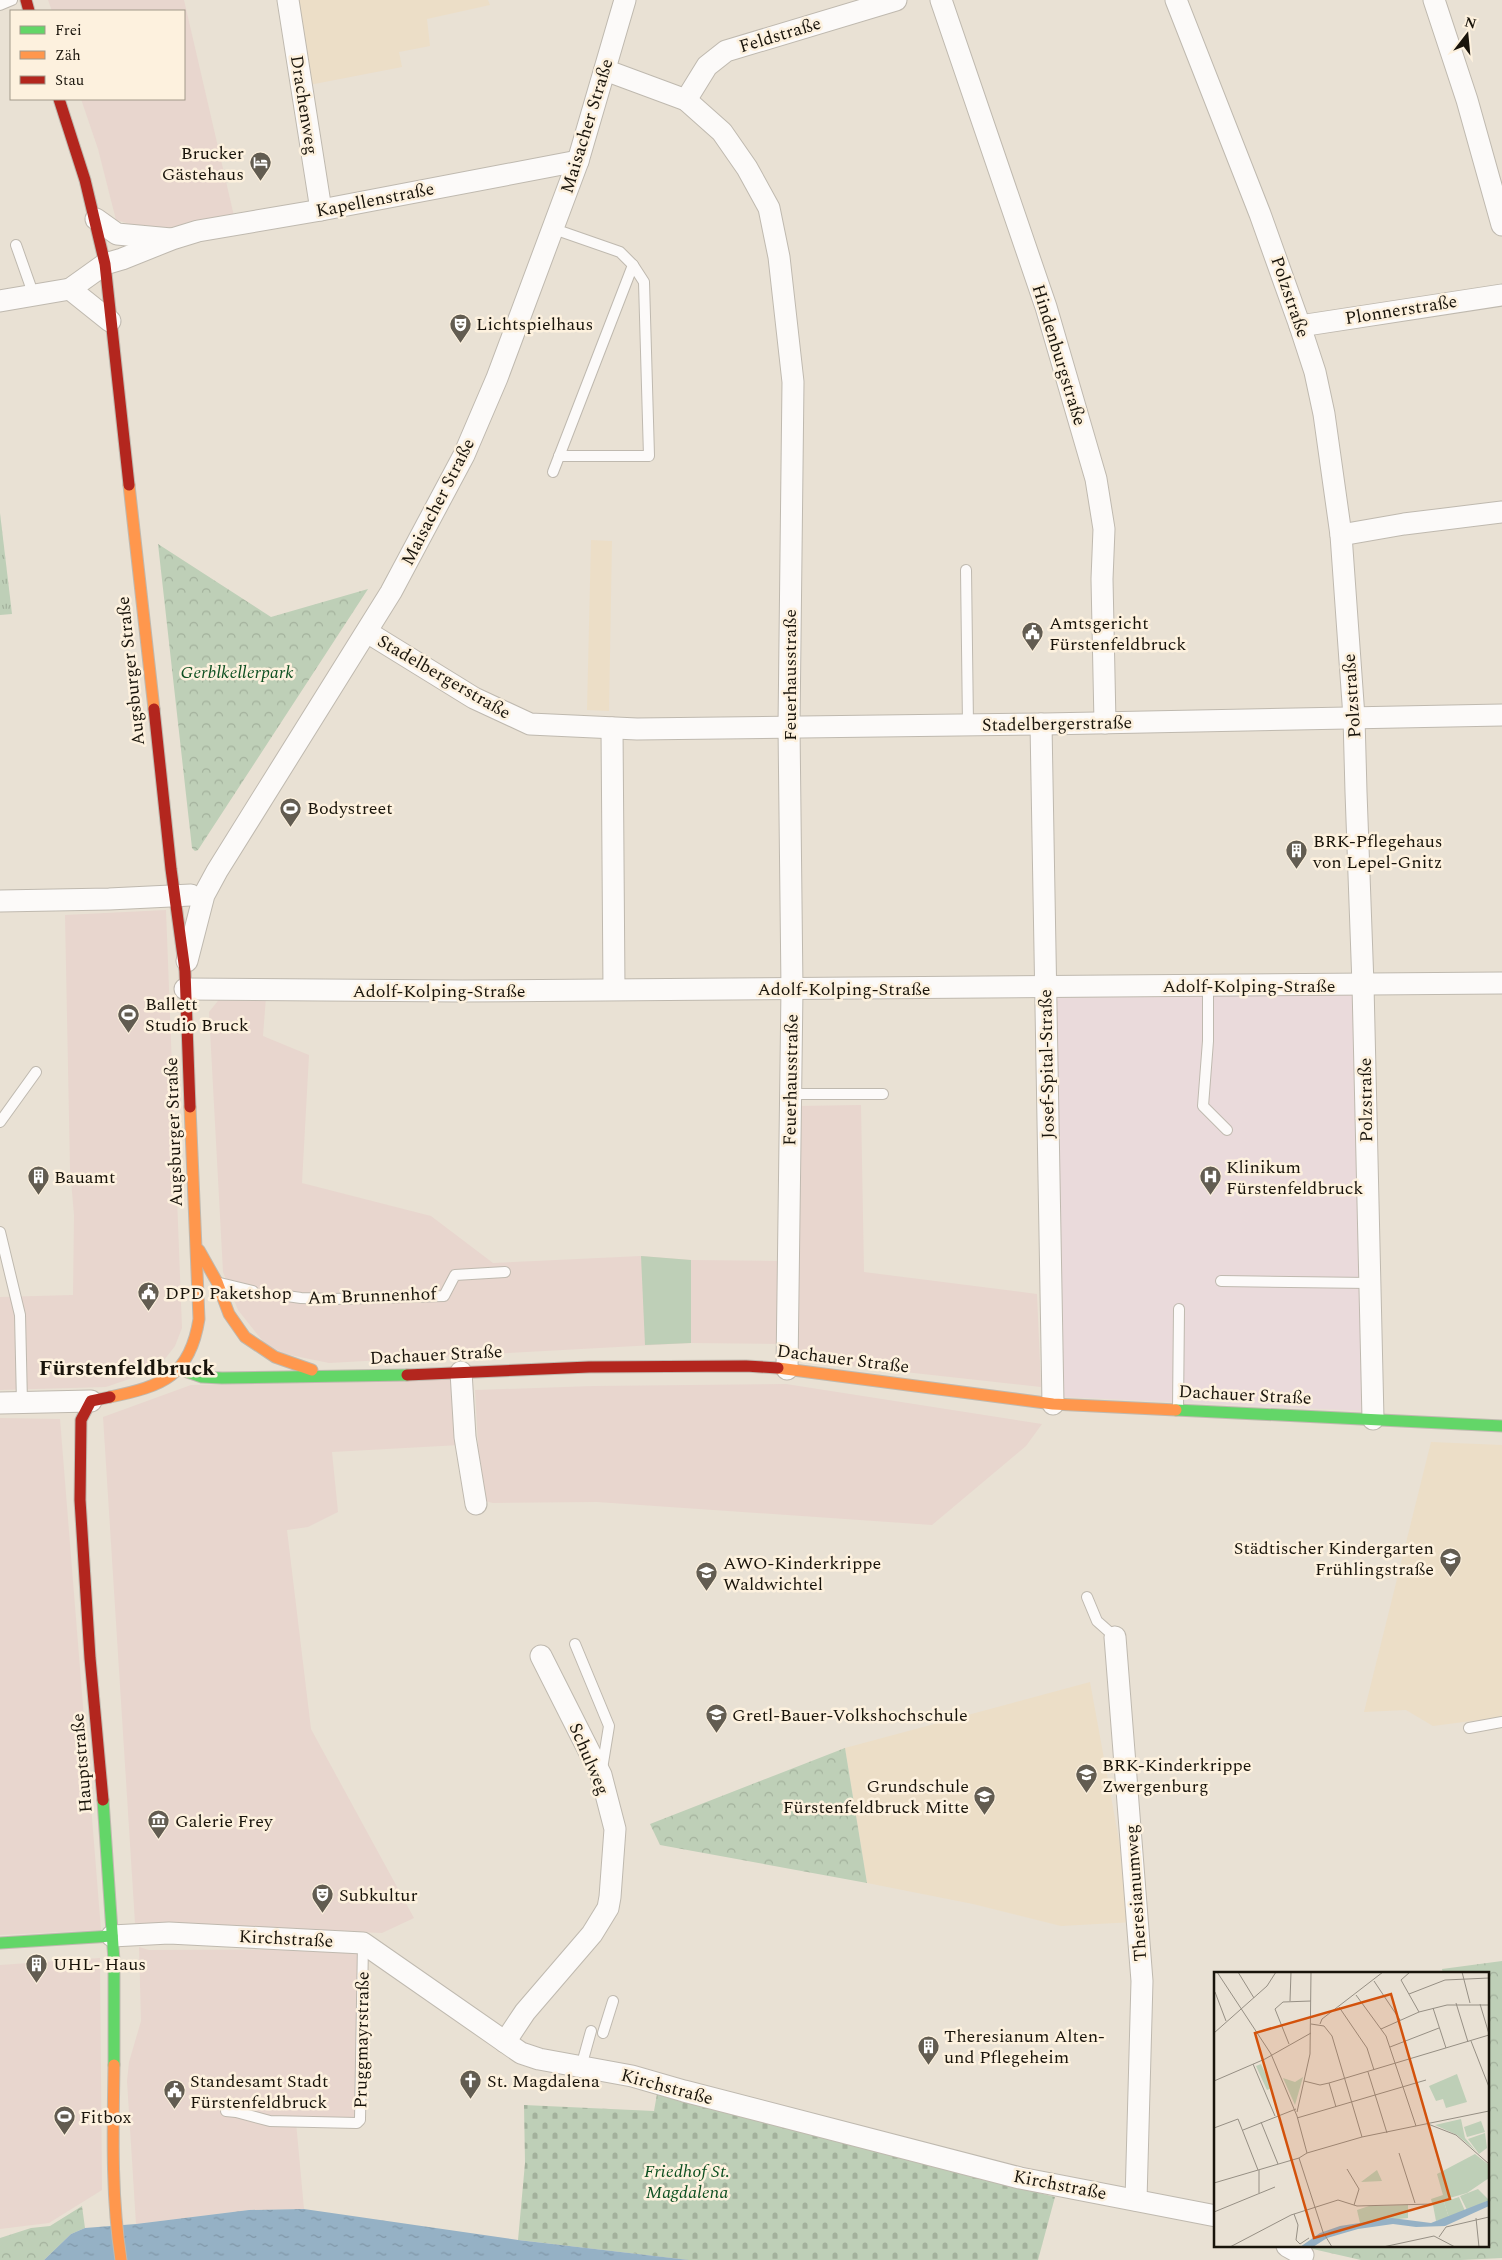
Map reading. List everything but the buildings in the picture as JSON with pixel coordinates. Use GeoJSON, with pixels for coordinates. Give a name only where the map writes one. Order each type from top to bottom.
{"type":"FeatureCollection","features":[{"type":"Feature","properties":{"kind":"street","name":"Drachenweg"},"geometry":{"type":"LineString","coordinates":[[288,0],[320,210]]}},
{"type":"Feature","properties":{"kind":"street","name":"Maisacher Straße"},"geometry":{"type":"LineString","coordinates":[[185,980],[204,895],[282,765],[391,592],[464,455],[497,378],[536,268],[554,229],[578,161],[624,0]]}},
{"type":"Feature","properties":{"kind":"street","name":"Feldstraße"},"geometry":{"type":"LineString","coordinates":[[686,100],[707,66],[726,52],[896,0]]}},
{"type":"Feature","properties":{"kind":"street","name":"Hindenburgstraße"},"geometry":{"type":"LineString","coordinates":[[941,0],[1046,307],[1096,479],[1104,530],[1102,580],[1105,723]]}},
{"type":"Feature","properties":{"kind":"street","name":"Polzstraße"},"geometry":{"type":"LineString","coordinates":[[1176,0],[1260,214],[1300,326],[1324,414],[1341,535],[1354,717],[1363,985],[1373,1418]]}},
{"type":"Feature","properties":{"kind":"street"},"geometry":{"type":"LineString","coordinates":[[1434,0],[1467,100],[1502,225]]}},
{"type":"Feature","properties":{"kind":"street","name":"Feuerhausstraße"},"geometry":{"type":"LineString","coordinates":[[605,70],[686,100],[722,132],[747,168],[768,208],[779,257],[793,382],[789,726],[792,989],[787,1368]]}},
{"type":"Feature","properties":{"kind":"street","name":"Augsburger Straße"},"geometry":{"type":"LineString","coordinates":[[59,100],[77,150],[96,219],[105,264],[171,869],[176,896],[185,980],[200,1319],[192,1347],[179,1369]]}},
{"type":"Feature","properties":{"kind":"street","name":"Kapellenstraße"},"geometry":{"type":"LineString","coordinates":[[70,289],[105,264],[208,228],[320,210],[578,161]]}},
{"type":"Feature","properties":{"kind":"street","name":"Kapellenstraße"},"geometry":{"type":"LineString","coordinates":[[96,219],[116,234],[172,239]]}},
{"type":"Feature","properties":{"kind":"street"},"geometry":{"type":"LineString","coordinates":[[0,301],[70,289],[110,321]]}},
{"type":"Feature","properties":{"kind":"street","name":"Plonnerstraße"},"geometry":{"type":"LineString","coordinates":[[1300,326],[1502,294]]}},
{"type":"Feature","properties":{"kind":"street"},"geometry":{"type":"LineString","coordinates":[[1341,535],[1404,524],[1502,512]]}},
{"type":"Feature","properties":{"kind":"street","name":"Stadelbergerstraße"},"geometry":{"type":"LineString","coordinates":[[367,632],[474,698],[515,719],[530,724],[612,728],[968,725],[1502,715]]}},
{"type":"Feature","properties":{"kind":"street","name":"Josef-Spital-Straße"},"geometry":{"type":"LineString","coordinates":[[1041,724],[1053,1404]]}},
{"type":"Feature","properties":{"kind":"street"},"geometry":{"type":"LineString","coordinates":[[612,728],[614,989]]}},
{"type":"Feature","properties":{"kind":"street"},"geometry":{"type":"LineString","coordinates":[[0,901],[204,895]]}},
{"type":"Feature","properties":{"kind":"street","name":"Adolf-Kolping-Straße"},"geometry":{"type":"LineString","coordinates":[[185,980],[387,992],[1502,983]]}},
{"type":"Feature","properties":{"kind":"street","name":"Augsburger Straße"},"geometry":{"type":"LineString","coordinates":[[196,1245],[217,1282],[225,1306],[246,1337],[275,1357],[336,1377]]}},
{"type":"Feature","properties":{"kind":"street","name":"Dachauer Straße"},"geometry":{"type":"LineString","coordinates":[[179,1369],[202,1377],[336,1377],[589,1367],[746,1366],[787,1368],[1053,1404],[1373,1418],[1499,1428]]}},
{"type":"Feature","properties":{"kind":"street"},"geometry":{"type":"LineString","coordinates":[[0,1403],[91,1401],[120,1396],[150,1386],[179,1369]]}},
{"type":"Feature","properties":{"kind":"street"},"geometry":{"type":"LineString","coordinates":[[462,1372],[465,1437],[476,1504]]}},
{"type":"Feature","properties":{"kind":"street","name":"Hauptstraße"},"geometry":{"type":"LineString","coordinates":[[91,1401],[81,1420],[80,1500],[90,1658],[106,1831],[114,1960],[112,2081],[115,2220],[121,2260]]}},
{"type":"Feature","properties":{"kind":"street","name":"Theresianumweg"},"geometry":{"type":"LineString","coordinates":[[1116,1637],[1142,1980],[1136,2200]]}},
{"type":"Feature","properties":{"kind":"street","name":"Schulweg"},"geometry":{"type":"LineString","coordinates":[[505,2042],[525,2012],[592,1934],[608,1908],[615,1829],[600,1775],[541,1656]]}},
{"type":"Feature","properties":{"kind":"street","name":"Kirchstraße"},"geometry":{"type":"LineString","coordinates":[[112,1936],[170,1933],[363,1943],[520,2053],[539,2059],[632,2076],[1020,2178],[1214,2216]]}},
{"type":"Feature","properties":{"kind":"street"},"geometry":{"type":"LineString","coordinates":[[0,1943],[112,1936]]}},
{"type":"Feature","properties":{"kind":"lane"},"geometry":{"type":"LineString","coordinates":[[0,5],[12,0]]}},
{"type":"Feature","properties":{"kind":"lane"},"geometry":{"type":"LineString","coordinates":[[554,229],[620,252],[633,265],[644,282],[650,456],[559,456]]}},
{"type":"Feature","properties":{"kind":"lane"},"geometry":{"type":"LineString","coordinates":[[16,245],[34,296]]}},
{"type":"Feature","properties":{"kind":"lane"},"geometry":{"type":"LineString","coordinates":[[553,472],[633,265]]}},
{"type":"Feature","properties":{"kind":"lane"},"geometry":{"type":"LineString","coordinates":[[966,570],[968,725]]}},
{"type":"Feature","properties":{"kind":"lane"},"geometry":{"type":"LineString","coordinates":[[1208,986],[1208,1041],[1203,1106],[1227,1130]]}},
{"type":"Feature","properties":{"kind":"lane"},"geometry":{"type":"LineString","coordinates":[[0,1122],[36,1072]]}},
{"type":"Feature","properties":{"kind":"lane"},"geometry":{"type":"LineString","coordinates":[[791,1094],[883,1094]]}},
{"type":"Feature","properties":{"kind":"lane"},"geometry":{"type":"LineString","coordinates":[[0,1232],[20,1315],[22,1403]]}},
{"type":"Feature","properties":{"kind":"lane","name":"Am Brunnenhof"},"geometry":{"type":"LineString","coordinates":[[286,1296],[332,1299],[444,1296],[455,1275],[505,1272]]}},
{"type":"Feature","properties":{"kind":"lane"},"geometry":{"type":"LineString","coordinates":[[1221,1281],[1370,1283]]}},
{"type":"Feature","properties":{"kind":"lane"},"geometry":{"type":"LineString","coordinates":[[217,1282],[253,1291]]}},
{"type":"Feature","properties":{"kind":"lane"},"geometry":{"type":"LineString","coordinates":[[1178,1410],[1179,1308]]}},
{"type":"Feature","properties":{"kind":"lane","name":"Theresianumweg"},"geometry":{"type":"LineString","coordinates":[[1087,1596],[1097,1621],[1116,1637]]}},
{"type":"Feature","properties":{"kind":"lane"},"geometry":{"type":"LineString","coordinates":[[575,1644],[609,1726],[600,1775]]}},
{"type":"Feature","properties":{"kind":"lane"},"geometry":{"type":"LineString","coordinates":[[1469,1728],[1502,1722]]}},
{"type":"Feature","properties":{"kind":"lane","name":"Pruggmayrstraße"},"geometry":{"type":"LineString","coordinates":[[226,2111],[270,2121],[357,2123],[360,2120],[363,1943]]}},
{"type":"Feature","properties":{"kind":"lane"},"geometry":{"type":"LineString","coordinates":[[603,2033],[613,2001]]}},
{"type":"Feature","properties":{"kind":"lane"},"geometry":{"type":"LineString","coordinates":[[582,2066],[591,2031]]}},
{"type":"Feature","properties":{"kind":"shaded area"},"geometry":{"type":"Polygon","coordinates":[[[48,0],[184,0],[234,216],[161,233],[116,220],[98,149],[81,100],[185,100],[185,10],[52,10],[48,0]]]}},
{"type":"Feature","properties":{"kind":"shaded area"},"geometry":{"type":"Polygon","coordinates":[[[293,0],[488,0],[490,5],[427,19],[430,46],[399,52],[402,67],[309,85],[293,0]]]}},
{"type":"Feature","properties":{"kind":"shaded area"},"geometry":{"type":"Polygon","coordinates":[[[591,540],[612,541],[609,711],[587,710],[591,540]]]}},
{"type":"Feature","properties":{"kind":"shaded area"},"geometry":{"type":"Polygon","coordinates":[[[166,910],[182,1328],[175,1346],[164,1360],[141,1375],[106,1387],[0,1390],[0,1297],[73,1295],[74,1215],[70,1169],[65,915],[166,910]]]}},
{"type":"Feature","properties":{"kind":"shaded area","name":"Klinikum Fürstenfeldbruck"},"geometry":{"type":"Polygon","coordinates":[[[1357,992],[1364,1411],[1064,1397],[1055,994],[1357,992]]]}},
{"type":"Feature","properties":{"kind":"shaded area"},"geometry":{"type":"Polygon","coordinates":[[[221,997],[266,997],[263,1036],[309,1055],[302,1183],[431,1216],[493,1263],[641,1256],[691,1260],[778,1261],[778,1344],[691,1343],[329,1363],[285,1354],[265,1344],[238,1310],[223,1272],[209,1012],[221,997]]]}},
{"type":"Feature","properties":{"kind":"shaded area"},"geometry":{"type":"Polygon","coordinates":[[[861,1105],[864,1272],[1037,1294],[1041,1387],[796,1360],[797,1106],[861,1105]]]}},
{"type":"Feature","properties":{"kind":"shaded area"},"geometry":{"type":"Polygon","coordinates":[[[456,1378],[460,1445],[332,1452],[338,1512],[308,1527],[287,1530],[311,1729],[414,1918],[382,1933],[135,1923],[103,1417],[191,1385],[456,1378]]]}},
{"type":"Feature","properties":{"kind":"shaded area"},"geometry":{"type":"Polygon","coordinates":[[[786,1384],[1042,1424],[1026,1446],[932,1525],[597,1502],[493,1503],[481,1500],[475,1390],[593,1386],[786,1384]]]}},
{"type":"Feature","properties":{"kind":"shaded area"},"geometry":{"type":"Polygon","coordinates":[[[0,1418],[60,1419],[101,1930],[0,1935],[0,1418]]]}},
{"type":"Feature","properties":{"kind":"shaded area","name":"Städtischer Kindergarten Frühlingstraße"},"geometry":{"type":"Polygon","coordinates":[[[1431,1442],[1502,1445],[1502,1717],[1433,1726],[1406,1710],[1364,1712],[1431,1442]]]}},
{"type":"Feature","properties":{"kind":"shaded area","name":"Grundschule Fürstenfeldbruck Mitte"},"geometry":{"type":"Polygon","coordinates":[[[1090,1682],[1134,1922],[1061,1926],[973,1904],[867,1883],[845,1748],[1090,1682]]]}},
{"type":"Feature","properties":{"kind":"shaded area"},"geometry":{"type":"Polygon","coordinates":[[[139,1947],[149,1950],[361,1949],[360,2120],[296,2122],[304,2209],[249,2210],[136,2224],[127,2081],[129,2062],[141,2021],[139,1947]]]}},
{"type":"Feature","properties":{"kind":"shaded area"},"geometry":{"type":"Polygon","coordinates":[[[100,1958],[102,2190],[49,2223],[0,2229],[0,1965],[100,1958]]]}},
{"type":"Feature","properties":{"kind":"green space"},"geometry":{"type":"Polygon","coordinates":[[[0,513],[12,614],[0,615],[0,513]]]}},
{"type":"Feature","properties":{"kind":"green space","name":"Gerblkellerpark"},"geometry":{"type":"Polygon","coordinates":[[[158,544],[271,617],[368,589],[198,850],[195,851],[192,848],[158,544]]]}},
{"type":"Feature","properties":{"kind":"green space"},"geometry":{"type":"Polygon","coordinates":[[[641,1256],[691,1260],[691,1343],[645,1345],[641,1256]]]}},
{"type":"Feature","properties":{"kind":"green space"},"geometry":{"type":"Polygon","coordinates":[[[845,1748],[867,1883],[660,1845],[650,1824],[845,1748]]]}},
{"type":"Feature","properties":{"kind":"green space"},"geometry":{"type":"Polygon","coordinates":[[[1502,1961],[1502,2258],[1361,2260],[1308,2248],[1490,2248],[1490,1972],[1443,1972],[1442,1969],[1502,1961]]]}},
{"type":"Feature","properties":{"kind":"green space","name":"Friedhof St. Magdalena"},"geometry":{"type":"Polygon","coordinates":[[[657,2094],[1055,2197],[1038,2260],[688,2260],[518,2240],[525,2163],[524,2105],[654,2111],[657,2094]]]}},
{"type":"Feature","properties":{"kind":"green space"},"geometry":{"type":"Polygon","coordinates":[[[82,2206],[85,2228],[71,2234],[44,2260],[0,2260],[0,2238],[31,2228],[50,2226],[82,2206]]]}},
{"type":"Feature","properties":{"kind":"water"},"geometry":{"type":"Polygon","coordinates":[[[304,2209],[518,2240],[689,2260],[44,2260],[71,2234],[85,2228],[136,2224],[249,2210],[304,2209]]]}},
{"type":"Feature","properties":{"kind":"traffic: fast"},"geometry":{"type":"LineString","coordinates":[[179,1369],[202,1377],[222,1378],[407,1375]]}},
{"type":"Feature","properties":{"kind":"traffic: fast"},"geometry":{"type":"LineString","coordinates":[[1176,1410],[1502,1426]]}},
{"type":"Feature","properties":{"kind":"traffic: fast"},"geometry":{"type":"LineString","coordinates":[[103,1800],[114,1961],[114,2065]]}},
{"type":"Feature","properties":{"kind":"traffic: fast"},"geometry":{"type":"LineString","coordinates":[[0,1943],[112,1936]]}},
{"type":"Feature","properties":{"kind":"traffic: slow"},"geometry":{"type":"LineString","coordinates":[[129,485],[154,709]]}},
{"type":"Feature","properties":{"kind":"traffic: slow"},"geometry":{"type":"LineString","coordinates":[[110,1397],[159,1383],[171,1375],[181,1366],[189,1354],[195,1338],[199,1319],[190,1107]]}},
{"type":"Feature","properties":{"kind":"traffic: slow"},"geometry":{"type":"LineString","coordinates":[[199,1250],[217,1282],[229,1314],[245,1337],[275,1357],[312,1370]]}},
{"type":"Feature","properties":{"kind":"traffic: slow"},"geometry":{"type":"LineString","coordinates":[[778,1368],[1053,1404],[1176,1410]]}},
{"type":"Feature","properties":{"kind":"traffic: slow"},"geometry":{"type":"LineString","coordinates":[[114,2065],[114,2187],[121,2260]]}},
{"type":"Feature","properties":{"kind":"traffic: jam"},"geometry":{"type":"LineString","coordinates":[[26,0],[29,10]]}},
{"type":"Feature","properties":{"kind":"traffic: jam"},"geometry":{"type":"LineString","coordinates":[[59,100],[85,180],[105,264],[129,485]]}},
{"type":"Feature","properties":{"kind":"traffic: jam"},"geometry":{"type":"LineString","coordinates":[[154,709],[171,869],[185,971],[190,1107]]}},
{"type":"Feature","properties":{"kind":"traffic: jam"},"geometry":{"type":"LineString","coordinates":[[407,1375],[589,1367],[746,1366],[778,1368]]}},
{"type":"Feature","properties":{"kind":"traffic: jam"},"geometry":{"type":"LineString","coordinates":[[103,1800],[90,1658],[80,1500],[81,1420],[91,1401],[110,1397]]}},
{"type":"Feature","properties":{"kind":"place","name":"Brucker Gästehaus"},"geometry":{"type":"Point","coordinates":[260,182]}},
{"type":"Feature","properties":{"kind":"place","name":"Lichtspielhaus"},"geometry":{"type":"Point","coordinates":[460,343]}},
{"type":"Feature","properties":{"kind":"place","name":"Amtsgericht Fürstenfeldbruck"},"geometry":{"type":"Point","coordinates":[1033,652]}},
{"type":"Feature","properties":{"kind":"place","name":"Bodystreet"},"geometry":{"type":"Point","coordinates":[291,827]}},
{"type":"Feature","properties":{"kind":"place","name":"BRK-Pflegehaus von Lepel-Gnitz"},"geometry":{"type":"Point","coordinates":[1297,870]}},
{"type":"Feature","properties":{"kind":"place","name":"Ballett Studio Bruck"},"geometry":{"type":"Point","coordinates":[129,1033]}},
{"type":"Feature","properties":{"kind":"place","name":"Bauamt"},"geometry":{"type":"Point","coordinates":[38,1196]}},
{"type":"Feature","properties":{"kind":"place","name":"Klinikum Fürstenfeldbruck"},"geometry":{"type":"Point","coordinates":[1210,1196]}},
{"type":"Feature","properties":{"kind":"place","name":"DPD Paketshop"},"geometry":{"type":"Point","coordinates":[149,1312]}},
{"type":"Feature","properties":{"kind":"place","name":"Städtischer Kindergarten Frühlingstraße"},"geometry":{"type":"Point","coordinates":[1450,1577]}},
{"type":"Feature","properties":{"kind":"place","name":"AWO-Kinderkrippe Waldwichtel"},"geometry":{"type":"Point","coordinates":[707,1592]}},
{"type":"Feature","properties":{"kind":"place","name":"Gretl-Bauer-Volkshochschule"},"geometry":{"type":"Point","coordinates":[716,1734]}},
{"type":"Feature","properties":{"kind":"place","name":"BRK-Kinderkrippe Zwergenburg"},"geometry":{"type":"Point","coordinates":[1086,1794]}},
{"type":"Feature","properties":{"kind":"place","name":"Grundschule Fürstenfeldbruck Mitte"},"geometry":{"type":"Point","coordinates":[985,1815]}},
{"type":"Feature","properties":{"kind":"place","name":"Galerie Frey"},"geometry":{"type":"Point","coordinates":[159,1840]}},
{"type":"Feature","properties":{"kind":"place","name":"Subkultur"},"geometry":{"type":"Point","coordinates":[323,1914]}},
{"type":"Feature","properties":{"kind":"place","name":"UHL- Haus"},"geometry":{"type":"Point","coordinates":[37,1983]}},
{"type":"Feature","properties":{"kind":"place","name":"Theresianum Alten- und Pflegeheim"},"geometry":{"type":"Point","coordinates":[928,2065]}},
{"type":"Feature","properties":{"kind":"place","name":"St. Magdalena"},"geometry":{"type":"Point","coordinates":[471,2100]}},
{"type":"Feature","properties":{"kind":"place","name":"Standesamt Stadt Fürstenfeldbruck"},"geometry":{"type":"Point","coordinates":[174,2110]}},
{"type":"Feature","properties":{"kind":"place","name":"Fitbox"},"geometry":{"type":"Point","coordinates":[64,2136]}},
{"type":"Feature","properties":{"kind":"district","name":"Fürstenfeldbruck"},"geometry":{"type":"Point","coordinates":[127,1368]}}]}
